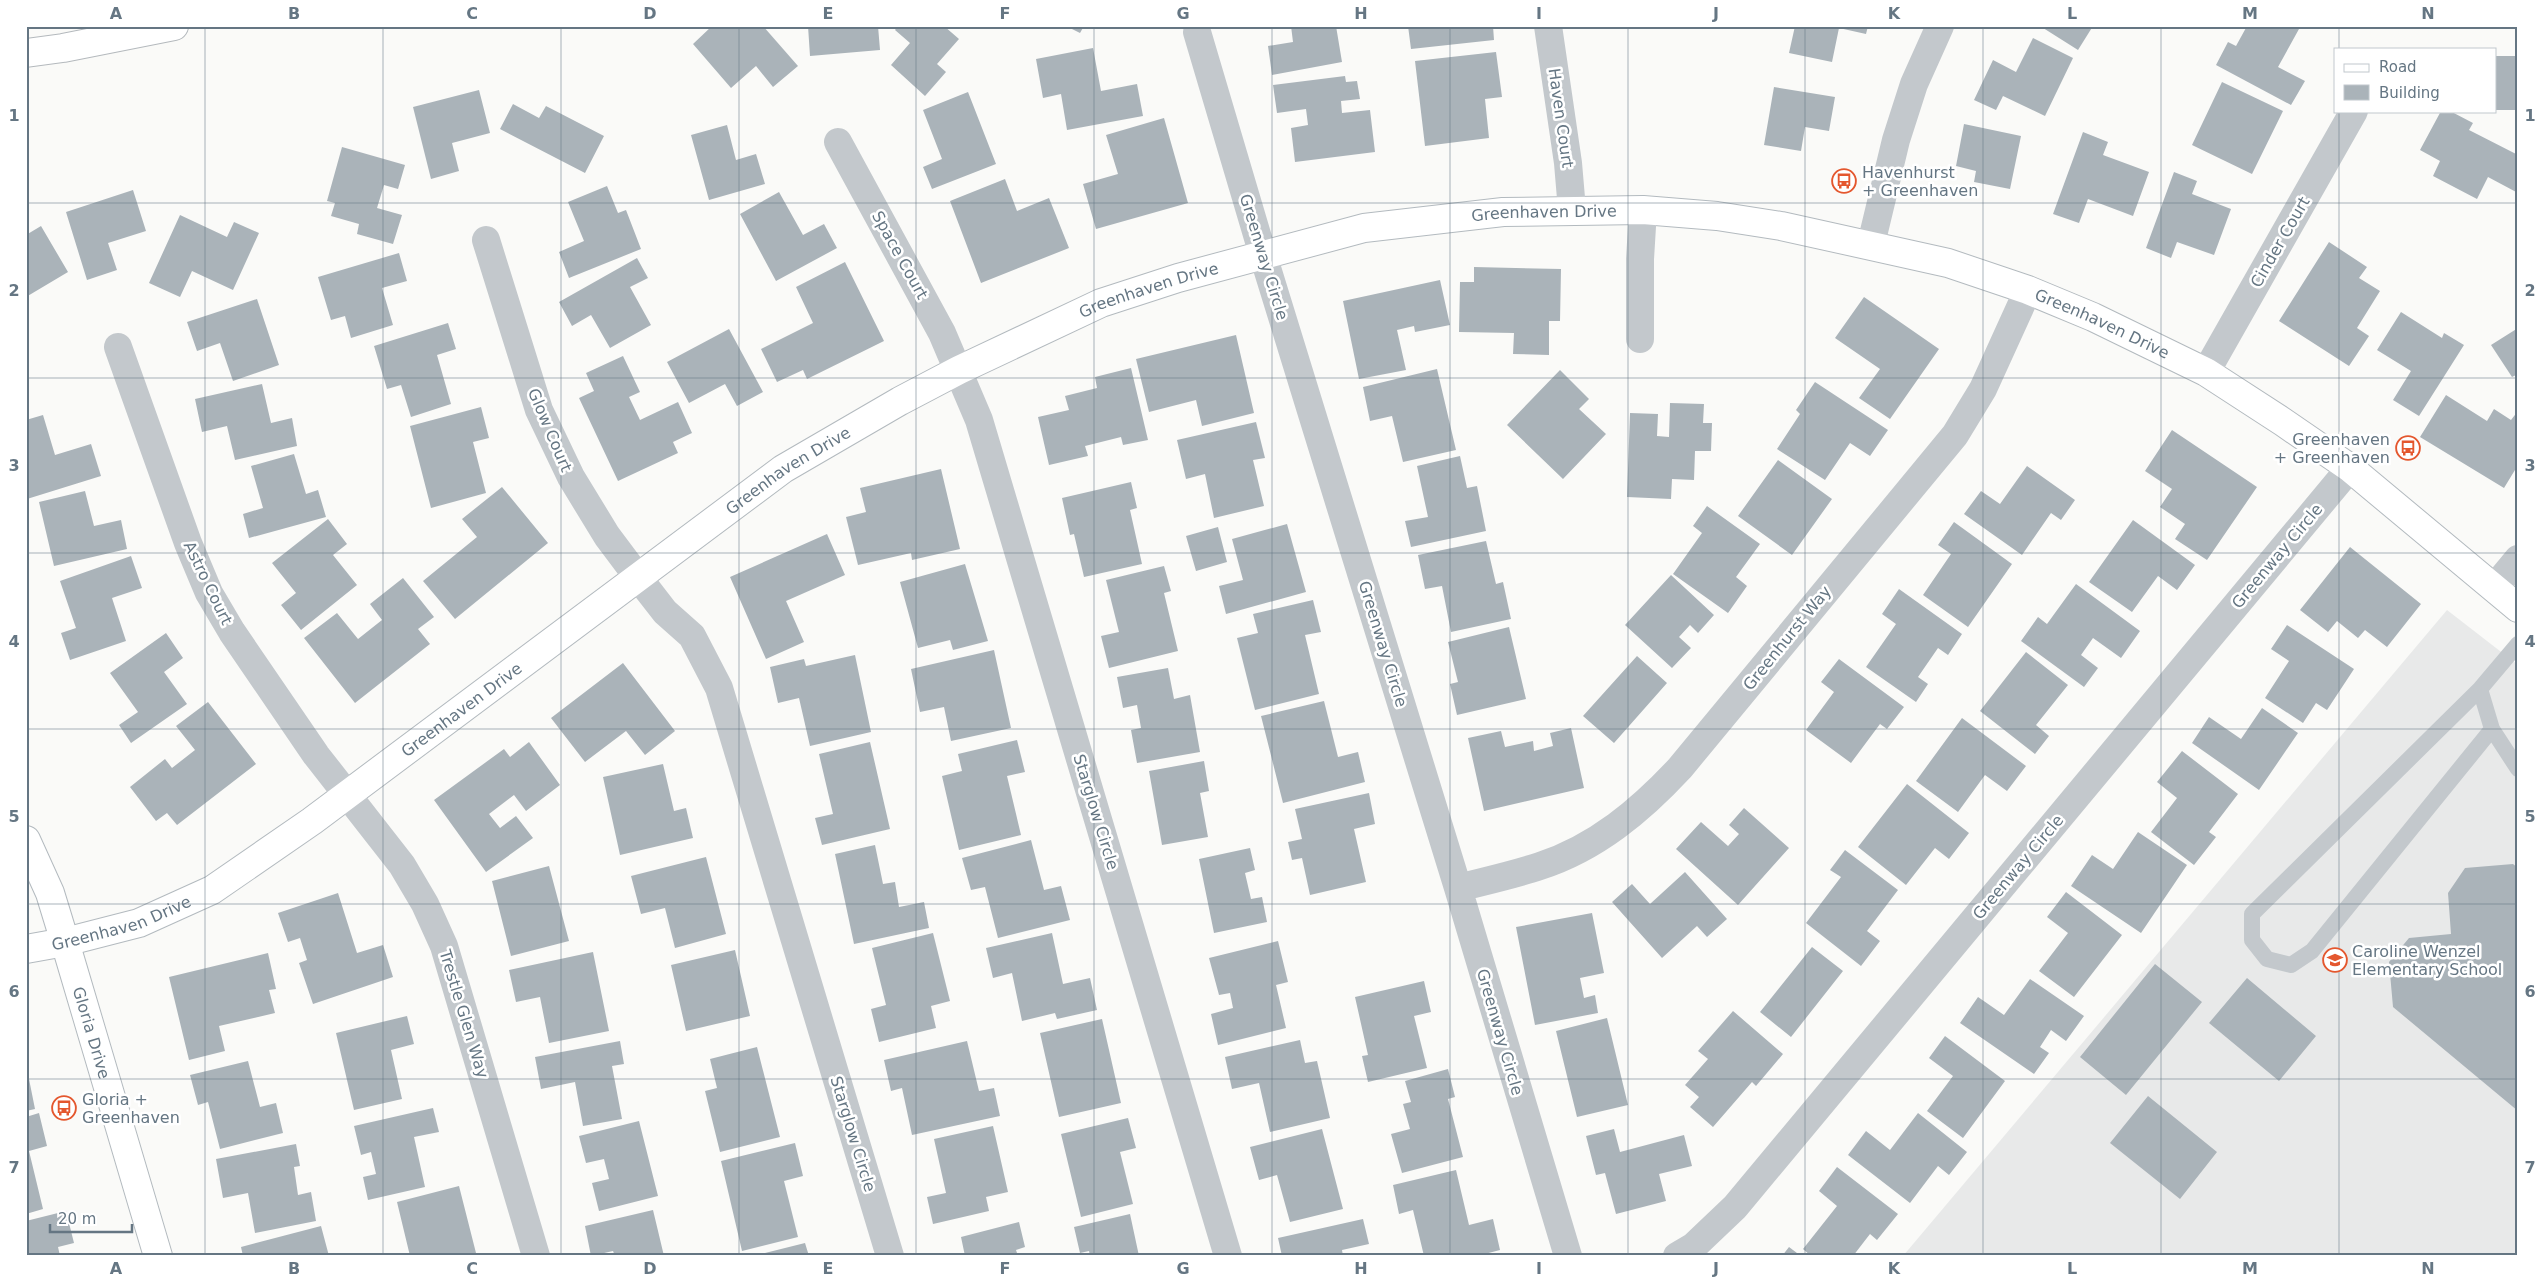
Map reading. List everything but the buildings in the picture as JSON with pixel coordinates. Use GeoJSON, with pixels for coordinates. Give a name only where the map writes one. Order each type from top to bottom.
{"type":"FeatureCollection","features":[{"type":"Feature","properties":{"kind":"main road"},"geometry":{"type":"LineString","coordinates":[[26,53],[63,48],[174,26]]}},
{"type":"Feature","properties":{"kind":"main road","name":"Greenhaven Drive"},"geometry":{"type":"LineString","coordinates":[[26,950],[139,924],[212,890],[346,795],[636,576],[783,469],[900,401],[959,370],[1102,303],[1178,278],[1364,228],[1503,212],[1643,210],[1716,216],[1781,226],[1871,244],[1948,263],[2028,290],[2093,317],[2206,372],[2350,468],[2518,608]]}},
{"type":"Feature","properties":{"kind":"main road","name":"Gloria Drive"},"geometry":{"type":"LineString","coordinates":[[26,840],[50,893],[66,942],[158,1256]]}},
{"type":"Feature","properties":{"kind":"street","name":"Haven Court"},"geometry":{"type":"LineString","coordinates":[[1548,26],[1568,162],[1572,210]]}},
{"type":"Feature","properties":{"kind":"street"},"geometry":{"type":"LineString","coordinates":[[1871,244],[1896,140],[1914,84],[1940,26]]}},
{"type":"Feature","properties":{"kind":"street","name":"Greenway Circle"},"geometry":{"type":"LineString","coordinates":[[1197,32],[1568,1256]]}},
{"type":"Feature","properties":{"kind":"street","name":"Cinder Court"},"geometry":{"type":"LineString","coordinates":[[2206,372],[2353,112]]}},
{"type":"Feature","properties":{"kind":"street","name":"Space Court"},"geometry":{"type":"LineString","coordinates":[[838,142],[942,333],[959,370]]}},
{"type":"Feature","properties":{"kind":"street"},"geometry":{"type":"LineString","coordinates":[[1640,339],[1640,259],[1643,210]]}},
{"type":"Feature","properties":{"kind":"street","name":"Glow Court"},"geometry":{"type":"LineString","coordinates":[[486,240],[539,410],[571,477],[636,576]]}},
{"type":"Feature","properties":{"kind":"street","name":"Greenhurst Way"},"geometry":{"type":"LineString","coordinates":[[1458,888],[1541,866],[1577,851],[1620,825],[1654,796],[1687,760],[1955,435],[1983,389],[2028,290]]}},
{"type":"Feature","properties":{"kind":"street","name":"Astro Court"},"geometry":{"type":"LineString","coordinates":[[118,347],[188,543],[209,592],[232,632],[316,755],[346,795]]}},
{"type":"Feature","properties":{"kind":"street","name":"Starglow Circle"},"geometry":{"type":"LineString","coordinates":[[959,370],[979,420],[1228,1256]]}},
{"type":"Feature","properties":{"kind":"street","name":"Greenway Circle"},"geometry":{"type":"LineString","coordinates":[[1678,1256],[1700,1240],[1735,1207],[2350,468]]}},
{"type":"Feature","properties":{"kind":"street"},"geometry":{"type":"LineString","coordinates":[[2494,588],[2518,559]]}},
{"type":"Feature","properties":{"kind":"street","name":"Starglow Circle"},"geometry":{"type":"LineString","coordinates":[[636,576],[665,612],[692,636],[722,696],[890,1256]]}},
{"type":"Feature","properties":{"kind":"street","name":"Trestle Glen Way"},"geometry":{"type":"LineString","coordinates":[[346,795],[402,865],[425,904],[444,946],[536,1256]]}},
{"type":"Feature","properties":{"kind":"lane"},"geometry":{"type":"LineString","coordinates":[[2492,729],[2312,951],[2291,965],[2268,959],[2252,940],[2252,914],[2480,690],[2518,644]]}},
{"type":"Feature","properties":{"kind":"lane"},"geometry":{"type":"LineString","coordinates":[[2480,690],[2492,729],[2518,769]]}},
{"type":"Feature","properties":{"kind":"shaded area","name":"Caroline Wenzel Elementary School"},"geometry":{"type":"Polygon","coordinates":[[[2447,610],[2518,665],[2518,1256],[1903,1256],[2447,610]]]}},
{"type":"Feature","properties":{"kind":"place","name":"Havenhurst + Greenhaven"},"geometry":{"type":"Point","coordinates":[1844,181]}},
{"type":"Feature","properties":{"kind":"place","name":"Greenhaven + Greenhaven"},"geometry":{"type":"Point","coordinates":[2408,448]}},
{"type":"Feature","properties":{"kind":"place","name":"Caroline Wenzel Elementary School"},"geometry":{"type":"Point","coordinates":[2335,960]}},
{"type":"Feature","properties":{"kind":"place","name":"Gloria + Greenhaven"},"geometry":{"type":"Point","coordinates":[64,1108]}}]}
